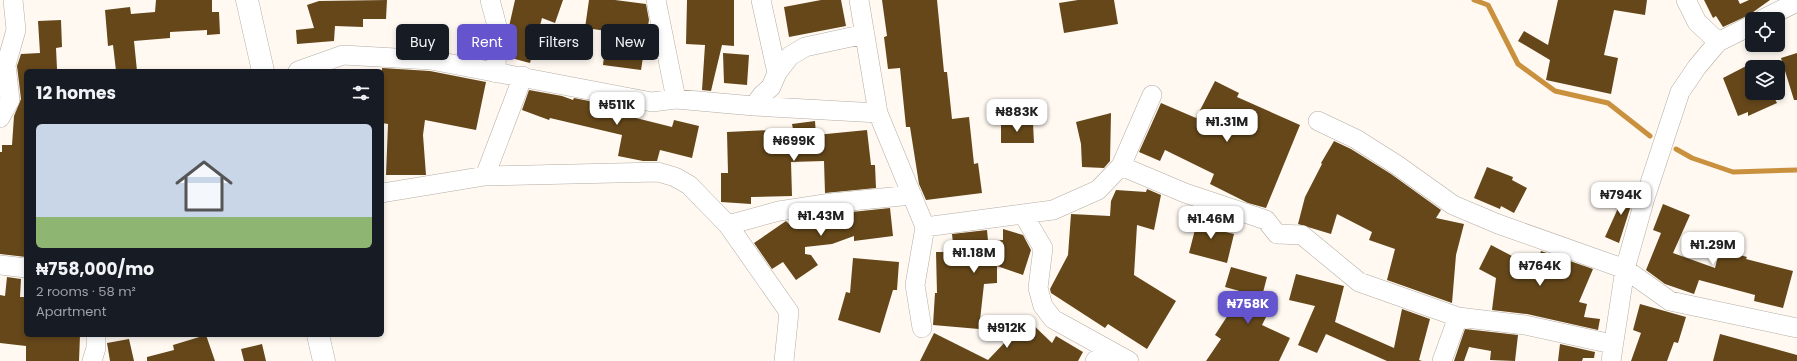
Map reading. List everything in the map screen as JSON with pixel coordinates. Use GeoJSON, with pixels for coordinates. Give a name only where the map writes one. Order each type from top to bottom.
{"type":"FeatureCollection","features":[{"type":"Feature","properties":{"kind":"main road"},"geometry":{"type":"LineString","coordinates":[[247,0],[263,69]]}},
{"type":"Feature","properties":{"kind":"main road"},"geometry":{"type":"LineString","coordinates":[[318,337],[324,361]]}},
{"type":"Feature","properties":{"kind":"street"},"geometry":{"type":"LineString","coordinates":[[0,118],[10,100],[6,65],[16,30],[13,0]]}},
{"type":"Feature","properties":{"kind":"street"},"geometry":{"type":"LineString","coordinates":[[490,0],[497,26],[496,73]]}},
{"type":"Feature","properties":{"kind":"street"},"geometry":{"type":"LineString","coordinates":[[656,0],[676,99]]}},
{"type":"Feature","properties":{"kind":"street"},"geometry":{"type":"LineString","coordinates":[[761,0],[777,73]]}},
{"type":"Feature","properties":{"kind":"street"},"geometry":{"type":"LineString","coordinates":[[859,0],[878,113],[925,227],[915,285],[922,328]]}},
{"type":"Feature","properties":{"kind":"street"},"geometry":{"type":"LineString","coordinates":[[1686,0],[1697,22],[1718,42]]}},
{"type":"Feature","properties":{"kind":"street"},"geometry":{"type":"LineString","coordinates":[[1777,12],[1797,2]]}},
{"type":"Feature","properties":{"kind":"street"},"geometry":{"type":"LineString","coordinates":[[1121,166],[1185,193],[1266,220],[1277,234],[1302,235],[1359,282],[1458,317],[1526,325],[1611,352],[1625,269],[1645,198],[1680,92],[1697,67],[1718,42],[1745,28]]}},
{"type":"Feature","properties":{"kind":"street"},"geometry":{"type":"LineString","coordinates":[[754,106],[762,95],[771,87],[777,73],[790,56],[805,47],[865,34]]}},
{"type":"Feature","properties":{"kind":"street"},"geometry":{"type":"LineString","coordinates":[[304,69],[343,55],[431,60],[496,73],[523,76],[652,102],[676,99],[754,106],[878,113]]}},
{"type":"Feature","properties":{"kind":"street"},"geometry":{"type":"LineString","coordinates":[[486,176],[523,76]]}},
{"type":"Feature","properties":{"kind":"street"},"geometry":{"type":"LineString","coordinates":[[925,227],[1053,210],[1098,190],[1121,166],[1152,95]]}},
{"type":"Feature","properties":{"kind":"street"},"geometry":{"type":"LineString","coordinates":[[1318,121],[1356,139],[1398,165],[1453,205],[1498,224],[1625,269],[1670,301],[1797,328]]}},
{"type":"Feature","properties":{"kind":"street"},"geometry":{"type":"LineString","coordinates":[[384,193],[486,176],[658,172],[675,177],[690,185],[728,225],[789,312],[784,361]]}},
{"type":"Feature","properties":{"kind":"street"},"geometry":{"type":"LineString","coordinates":[[728,225],[778,211],[831,203],[912,195]]}},
{"type":"Feature","properties":{"kind":"street"},"geometry":{"type":"LineString","coordinates":[[1023,214],[1043,248],[1038,288],[1043,306],[1053,319],[1101,355],[1129,361]]}},
{"type":"Feature","properties":{"kind":"street"},"geometry":{"type":"LineString","coordinates":[[0,265],[24,268]]}},
{"type":"Feature","properties":{"kind":"street"},"geometry":{"type":"LineString","coordinates":[[1442,361],[1458,317]]}},
{"type":"Feature","properties":{"kind":"street"},"geometry":{"type":"LineString","coordinates":[[92,361],[96,348],[96,337]]}},
{"type":"Feature","properties":{"kind":"building"},"geometry":{"type":"Polygon","coordinates":[[[156,0],[212,0],[212,12],[219,12],[220,34],[207,35],[207,30],[170,32],[170,38],[134,41],[137,69],[116,69],[113,45],[108,46],[105,10],[130,7],[131,14],[155,12],[156,0]]]}},
{"type":"Feature","properties":{"kind":"building"},"geometry":{"type":"Polygon","coordinates":[[[387,0],[386,19],[363,19],[363,27],[335,26],[334,41],[297,44],[296,30],[314,28],[307,5],[319,1],[387,0]]]}},
{"type":"Feature","properties":{"kind":"building"},"geometry":{"type":"Polygon","coordinates":[[[515,0],[563,0],[555,23],[542,18],[540,24],[525,24],[525,60],[531,60],[530,63],[517,60],[517,24],[510,24],[515,0]]]}},
{"type":"Feature","properties":{"kind":"building"},"geometry":{"type":"Polygon","coordinates":[[[589,0],[615,0],[646,4],[648,24],[601,24],[601,30],[593,29],[593,24],[586,24],[589,0]]]}},
{"type":"Feature","properties":{"kind":"building"},"geometry":{"type":"Polygon","coordinates":[[[687,0],[734,0],[734,46],[722,45],[711,91],[702,90],[705,45],[686,44],[687,0]]]}},
{"type":"Feature","properties":{"kind":"building"},"geometry":{"type":"Polygon","coordinates":[[[821,0],[841,0],[846,26],[789,37],[784,7],[821,0]]]}},
{"type":"Feature","properties":{"kind":"building"},"geometry":{"type":"Polygon","coordinates":[[[882,0],[937,0],[944,72],[947,72],[952,119],[969,117],[974,164],[978,163],[982,193],[926,200],[919,184],[910,127],[906,127],[900,68],[888,69],[884,37],[887,36],[882,0]]]}},
{"type":"Feature","properties":{"kind":"building"},"geometry":{"type":"Polygon","coordinates":[[[1078,0],[1114,0],[1118,24],[1064,33],[1059,3],[1078,0]]]}},
{"type":"Feature","properties":{"kind":"building"},"geometry":{"type":"Polygon","coordinates":[[[1558,0],[1647,0],[1645,15],[1614,10],[1604,55],[1618,58],[1611,94],[1546,80],[1550,60],[1518,41],[1524,31],[1548,45],[1558,0]]]}},
{"type":"Feature","properties":{"kind":"building"},"geometry":{"type":"Polygon","coordinates":[[[1704,0],[1738,0],[1740,4],[1749,0],[1770,0],[1753,12],[1745,12],[1745,17],[1723,27],[1716,16],[1713,18],[1704,0]]]}},
{"type":"Feature","properties":{"kind":"building"},"geometry":{"type":"Polygon","coordinates":[[[61,20],[62,47],[56,48],[57,69],[24,69],[24,257],[0,254],[0,152],[2,152],[2,145],[12,145],[14,116],[21,99],[17,66],[21,54],[40,53],[38,21],[61,20]]]}},
{"type":"Feature","properties":{"kind":"building"},"geometry":{"type":"Polygon","coordinates":[[[723,53],[749,55],[747,85],[724,83],[723,53]]]}},
{"type":"Feature","properties":{"kind":"building"},"geometry":{"type":"Polygon","coordinates":[[[1797,53],[1797,100],[1794,100],[1785,71],[1785,60],[1782,60],[1781,58],[1797,53]]]}},
{"type":"Feature","properties":{"kind":"building"},"geometry":{"type":"Polygon","coordinates":[[[604,60],[643,60],[641,70],[603,65],[604,60]]]}},
{"type":"Feature","properties":{"kind":"building"},"geometry":{"type":"Polygon","coordinates":[[[1745,67],[1745,100],[1776,100],[1777,103],[1748,116],[1748,112],[1738,116],[1723,78],[1745,67]]]}},
{"type":"Feature","properties":{"kind":"building"},"geometry":{"type":"Polygon","coordinates":[[[382,68],[430,71],[486,82],[476,130],[425,120],[423,135],[426,175],[386,175],[388,124],[384,123],[384,69],[382,68]]]}},
{"type":"Feature","properties":{"kind":"building"},"geometry":{"type":"Polygon","coordinates":[[[1215,81],[1239,93],[1237,97],[1300,125],[1266,208],[1248,203],[1210,184],[1214,174],[1165,150],[1160,161],[1139,152],[1161,103],[1196,118],[1215,81]]]}},
{"type":"Feature","properties":{"kind":"building"},"geometry":{"type":"Polygon","coordinates":[[[529,90],[562,96],[573,100],[574,98],[609,105],[608,111],[672,127],[674,120],[699,126],[692,158],[660,150],[657,161],[643,161],[618,156],[622,135],[550,118],[549,120],[522,110],[529,90]]]}},
{"type":"Feature","properties":{"kind":"building"},"geometry":{"type":"Polygon","coordinates":[[[1111,113],[1110,161],[1104,168],[1082,167],[1081,144],[1076,122],[1111,113]]]}},
{"type":"Feature","properties":{"kind":"building"},"geometry":{"type":"Polygon","coordinates":[[[815,121],[816,135],[867,130],[871,165],[875,165],[876,188],[825,193],[824,161],[791,162],[792,196],[751,197],[751,204],[721,202],[721,173],[728,173],[727,132],[793,129],[792,124],[815,121]]]}},
{"type":"Feature","properties":{"kind":"building"},"geometry":{"type":"Polygon","coordinates":[[[1001,123],[1033,123],[1034,143],[1001,143],[1001,123]]]}},
{"type":"Feature","properties":{"kind":"building"},"geometry":{"type":"Polygon","coordinates":[[[1334,141],[1351,149],[1391,174],[1441,210],[1436,218],[1464,224],[1456,255],[1452,303],[1387,280],[1395,249],[1369,240],[1372,232],[1337,214],[1331,234],[1298,224],[1305,197],[1322,164],[1321,163],[1334,141]]]}},
{"type":"Feature","properties":{"kind":"building"},"geometry":{"type":"Polygon","coordinates":[[[1487,167],[1513,177],[1512,180],[1527,188],[1514,213],[1501,206],[1500,209],[1474,198],[1487,167]]]}},
{"type":"Feature","properties":{"kind":"building"},"geometry":{"type":"Polygon","coordinates":[[[1628,186],[1636,190],[1619,243],[1605,237],[1628,186]]]}},
{"type":"Feature","properties":{"kind":"building"},"geometry":{"type":"Polygon","coordinates":[[[1147,189],[1161,195],[1154,230],[1137,225],[1134,275],[1176,301],[1147,349],[1108,324],[1105,328],[1051,293],[1050,289],[1068,255],[1071,214],[1110,216],[1111,201],[1116,190],[1146,192],[1147,189]]]}},
{"type":"Feature","properties":{"kind":"building"},"geometry":{"type":"Polygon","coordinates":[[[1663,204],[1690,215],[1673,253],[1715,268],[1720,249],[1747,257],[1746,259],[1793,271],[1783,308],[1754,301],[1755,295],[1699,280],[1694,294],[1665,284],[1646,270],[1661,233],[1653,230],[1663,204]]]}},
{"type":"Feature","properties":{"kind":"building"},"geometry":{"type":"Polygon","coordinates":[[[890,208],[893,236],[854,241],[854,236],[832,244],[805,247],[805,254],[811,255],[818,265],[796,280],[783,262],[772,269],[754,243],[786,221],[791,226],[823,215],[890,208]]]}},
{"type":"Feature","properties":{"kind":"building"},"geometry":{"type":"Polygon","coordinates":[[[1200,210],[1211,213],[1209,228],[1234,234],[1227,263],[1189,253],[1200,210]]]}},
{"type":"Feature","properties":{"kind":"building"},"geometry":{"type":"Polygon","coordinates":[[[1003,229],[1023,235],[1031,250],[1023,275],[997,266],[997,283],[984,284],[979,329],[933,325],[935,293],[937,293],[936,252],[954,252],[952,234],[987,230],[988,241],[1003,240],[1003,229]]]}},
{"type":"Feature","properties":{"kind":"building"},"geometry":{"type":"Polygon","coordinates":[[[1491,245],[1535,268],[1541,251],[1593,269],[1579,302],[1587,304],[1584,317],[1600,319],[1598,330],[1527,314],[1492,310],[1496,278],[1479,269],[1491,245]]]}},
{"type":"Feature","properties":{"kind":"building"},"geometry":{"type":"Polygon","coordinates":[[[853,258],[899,262],[897,290],[893,290],[880,333],[838,320],[846,292],[850,293],[853,258]]]}},
{"type":"Feature","properties":{"kind":"building"},"geometry":{"type":"Polygon","coordinates":[[[1231,267],[1267,277],[1259,308],[1268,313],[1262,325],[1290,338],[1279,361],[1206,361],[1221,339],[1215,335],[1243,292],[1225,287],[1231,267]]]}},
{"type":"Feature","properties":{"kind":"building"},"geometry":{"type":"Polygon","coordinates":[[[1296,274],[1344,286],[1335,322],[1394,348],[1402,309],[1430,319],[1419,360],[1422,361],[1387,361],[1326,334],[1317,353],[1298,345],[1315,306],[1289,300],[1296,274]]]}},
{"type":"Feature","properties":{"kind":"building"},"geometry":{"type":"Polygon","coordinates":[[[7,277],[21,279],[20,297],[24,297],[24,337],[80,337],[79,361],[26,361],[26,346],[0,343],[0,295],[5,296],[7,277]]]}},
{"type":"Feature","properties":{"kind":"building"},"geometry":{"type":"Polygon","coordinates":[[[1640,304],[1686,317],[1678,343],[1674,342],[1667,361],[1631,361],[1641,333],[1633,330],[1640,304]]]}},
{"type":"Feature","properties":{"kind":"building"},"geometry":{"type":"Polygon","coordinates":[[[1027,319],[1052,343],[1056,336],[1083,352],[1078,361],[920,361],[934,333],[988,360],[1027,319]]]}},
{"type":"Feature","properties":{"kind":"building"},"geometry":{"type":"Polygon","coordinates":[[[1465,329],[1518,335],[1515,361],[1490,360],[1491,351],[1469,347],[1464,361],[1454,361],[1465,329]]]}},
{"type":"Feature","properties":{"kind":"building"},"geometry":{"type":"Polygon","coordinates":[[[1720,334],[1797,355],[1797,361],[1713,361],[1720,334]]]}},
{"type":"Feature","properties":{"kind":"building"},"geometry":{"type":"Polygon","coordinates":[[[199,337],[207,337],[215,361],[147,361],[147,357],[174,350],[173,345],[199,337]]]}},
{"type":"Feature","properties":{"kind":"building"},"geometry":{"type":"Polygon","coordinates":[[[129,339],[134,361],[110,361],[107,343],[129,339]]]}},
{"type":"Feature","properties":{"kind":"building"},"geometry":{"type":"Polygon","coordinates":[[[262,344],[266,361],[244,361],[241,349],[262,344]]]}},
{"type":"Feature","properties":{"kind":"building"},"geometry":{"type":"Polygon","coordinates":[[[1560,344],[1595,352],[1594,358],[1583,358],[1582,361],[1558,361],[1560,344]]]}},
{"type":"Feature","properties":{"kind":"waterway"},"geometry":{"type":"LineString","coordinates":[[1474,0],[1488,5],[1518,64],[1555,91],[1608,103],[1650,136]]}},
{"type":"Feature","properties":{"kind":"waterway"},"geometry":{"type":"LineString","coordinates":[[1676,149],[1692,158],[1733,172],[1797,170]]}}]}
